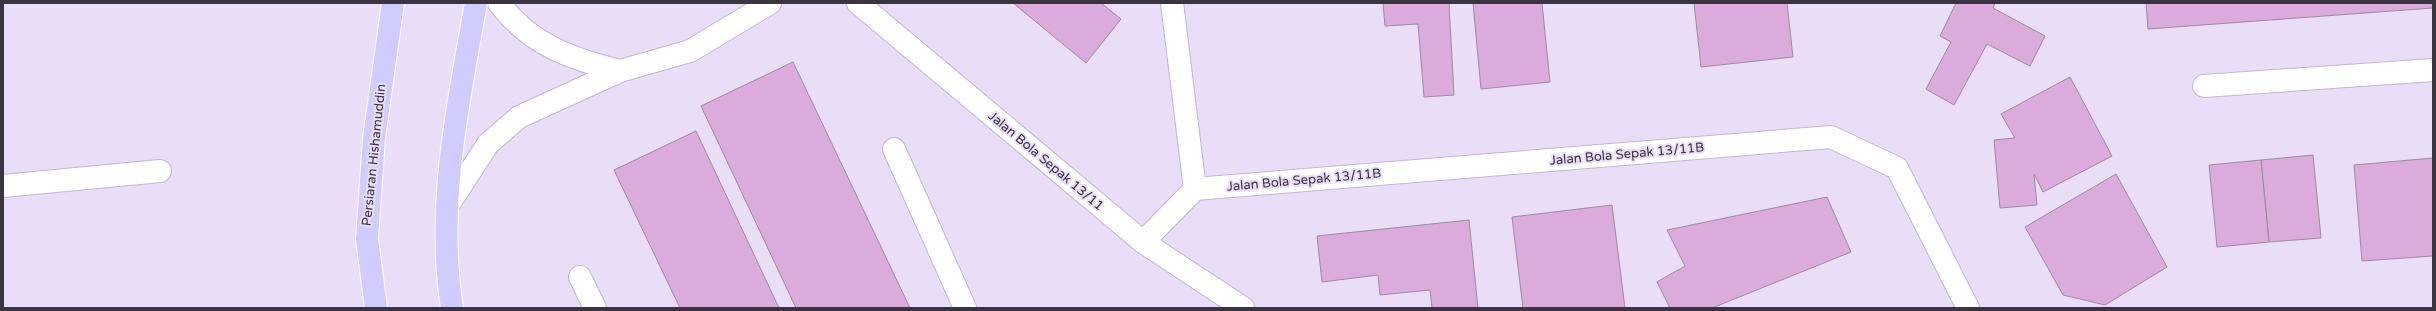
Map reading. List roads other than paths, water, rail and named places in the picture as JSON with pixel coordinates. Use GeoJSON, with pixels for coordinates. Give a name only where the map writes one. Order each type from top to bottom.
{"type":"FeatureCollection","features":[{"type":"Feature","properties":{"kind":"main road","name":"Persiaran Hishamuddin"},"geometry":{"type":"LineString","coordinates":[[376,308],[366,239],[374,138],[392,3]]}},
{"type":"Feature","properties":{"kind":"main road"},"geometry":{"type":"LineString","coordinates":[[452,308],[447,279],[447,207],[452,133],[476,3]]}},
{"type":"Feature","properties":{"kind":"street"},"geometry":{"type":"LineString","coordinates":[[499,3],[507,13],[539,42],[578,61],[620,71]]}},
{"type":"Feature","properties":{"kind":"street"},"geometry":{"type":"LineString","coordinates":[[447,207],[488,144],[519,117],[620,71],[690,51],[770,3]]}},
{"type":"Feature","properties":{"kind":"street","name":"Jalan Bola Sepak 13/11"},"geometry":{"type":"LineString","coordinates":[[858,3],[1143,242],[1243,308]]}},
{"type":"Feature","properties":{"kind":"street"},"geometry":{"type":"LineString","coordinates":[[1143,242],[1195,189],[1172,3]]}},
{"type":"Feature","properties":{"kind":"street"},"geometry":{"type":"LineString","coordinates":[[2204,86],[2433,70]]}},
{"type":"Feature","properties":{"kind":"street","name":"Jalan Bola Sepak 13/11B"},"geometry":{"type":"LineString","coordinates":[[1195,189],[1831,138],[1897,168],[1968,308]]}},
{"type":"Feature","properties":{"kind":"street"},"geometry":{"type":"LineString","coordinates":[[894,148],[966,308]]}},
{"type":"Feature","properties":{"kind":"street"},"geometry":{"type":"LineString","coordinates":[[3,186],[160,171]]}},
{"type":"Feature","properties":{"kind":"street"},"geometry":{"type":"LineString","coordinates":[[580,277],[595,308]]}}]}
